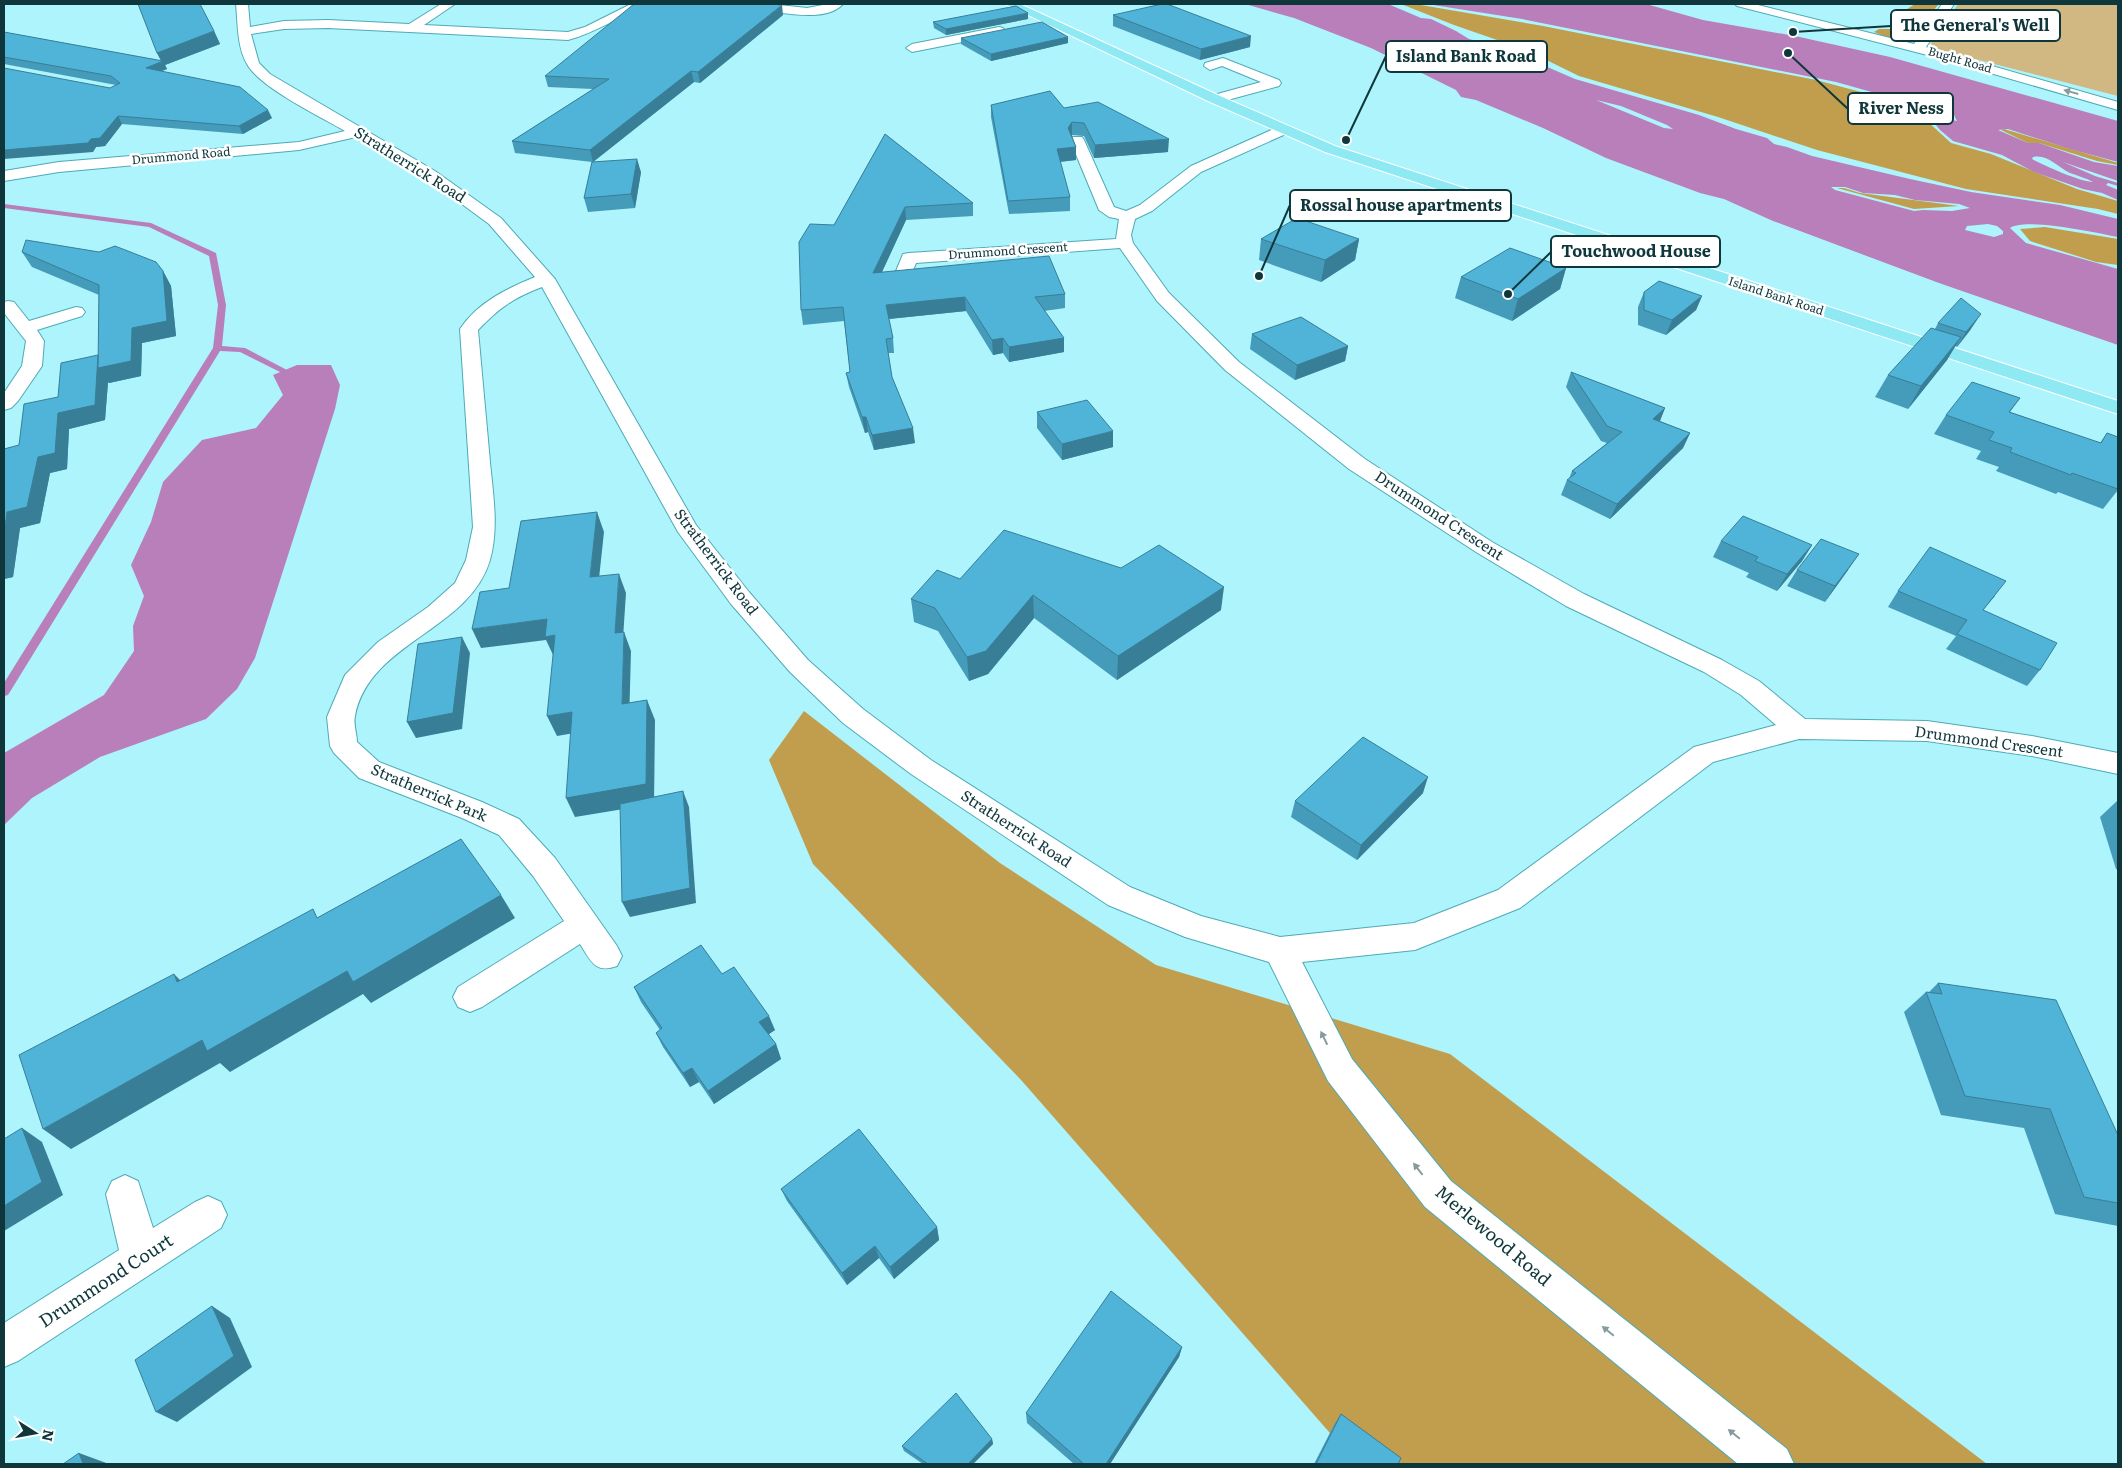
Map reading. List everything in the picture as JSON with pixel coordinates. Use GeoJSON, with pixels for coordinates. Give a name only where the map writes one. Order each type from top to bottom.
{"type":"FeatureCollection","features":[{"type":"Feature","properties":{"kind":"main road","name":"Island Bank Road"},"geometry":{"type":"LineString","coordinates":[[1011,4],[1283,130],[1330,149],[2118,408]]}},
{"type":"Feature","properties":{"kind":"street","name":"Stratherrick Road"},"geometry":{"type":"LineString","coordinates":[[242,4],[250,56],[257,70],[270,81],[430,174],[494,220],[546,279],[686,527],[740,598],[799,666],[846,710],[921,767],[1119,896],[1196,928],[1280,951]]}},
{"type":"Feature","properties":{"kind":"street"},"geometry":{"type":"LineString","coordinates":[[410,29],[449,4]]}},
{"type":"Feature","properties":{"kind":"street"},"geometry":{"type":"LineString","coordinates":[[245,31],[302,24],[568,36],[581,34],[604,24],[633,5],[645,4]]}},
{"type":"Feature","properties":{"kind":"street"},"geometry":{"type":"LineString","coordinates":[[687,4],[758,6],[810,13],[837,4]]}},
{"type":"Feature","properties":{"kind":"street","name":"Bught Road"},"geometry":{"type":"LineString","coordinates":[[1742,4],[1916,48],[2118,106]]}},
{"type":"Feature","properties":{"kind":"street"},"geometry":{"type":"LineString","coordinates":[[1916,48],[1920,46],[1948,4]]}},
{"type":"Feature","properties":{"kind":"street"},"geometry":{"type":"LineString","coordinates":[[1028,25],[1047,21]]}},
{"type":"Feature","properties":{"kind":"street"},"geometry":{"type":"LineString","coordinates":[[912,48],[1008,29]]}},
{"type":"Feature","properties":{"kind":"street"},"geometry":{"type":"LineString","coordinates":[[1210,66],[1223,62],[1274,83],[1215,99]]}},
{"type":"Feature","properties":{"kind":"street"},"geometry":{"type":"LineString","coordinates":[[1077,140],[1107,210],[1128,216],[1146,208],[1196,169],[1283,130]]}},
{"type":"Feature","properties":{"kind":"street","name":"Drummond Road"},"geometry":{"type":"LineString","coordinates":[[4,176],[76,166],[299,146],[358,132]]}},
{"type":"Feature","properties":{"kind":"street"},"geometry":{"type":"LineString","coordinates":[[1125,243],[1123,235],[1128,216]]}},
{"type":"Feature","properties":{"kind":"street","name":"Drummond Crescent"},"geometry":{"type":"LineString","coordinates":[[903,276],[909,258],[1125,243],[1164,297],[1232,366],[1357,464],[1484,547],[1576,600],[1713,666],[1750,688],[1799,729]]}},
{"type":"Feature","properties":{"kind":"street","name":"Stratherrick Park"},"geometry":{"type":"LineString","coordinates":[[546,279],[516,291],[491,306],[468,329],[484,527],[478,560],[466,587],[436,613],[387,648],[354,682],[341,717],[344,746],[369,770],[472,810],[509,827],[544,867],[606,956]]}},
{"type":"Feature","properties":{"kind":"street"},"geometry":{"type":"LineString","coordinates":[[4,404],[32,366],[34,341],[8,306]]}},
{"type":"Feature","properties":{"kind":"street"},"geometry":{"type":"LineString","coordinates":[[24,328],[76,312]]}},
{"type":"Feature","properties":{"kind":"street","name":"Drummond Crescent"},"geometry":{"type":"LineString","coordinates":[[1280,951],[1415,936],[1508,899],[1704,754],[1799,729],[1928,731],[2032,746],[2118,763]]}},
{"type":"Feature","properties":{"kind":"street"},"geometry":{"type":"LineString","coordinates":[[470,997],[583,925]]}},
{"type":"Feature","properties":{"kind":"street","name":"Merlewood Road"},"geometry":{"type":"LineString","coordinates":[[1280,951],[1340,1070],[1438,1194],[1772,1464]]}},
{"type":"Feature","properties":{"kind":"street"},"geometry":{"type":"LineString","coordinates":[[125,1194],[141,1258]]}},
{"type":"Feature","properties":{"kind":"street","name":"Drummond Court"},"geometry":{"type":"LineString","coordinates":[[4,1347],[208,1215]]}},
{"type":"Feature","properties":{"kind":"shaded area"},"geometry":{"type":"Polygon","coordinates":[[[1245,4],[1388,4],[1421,18],[1431,19],[1469,39],[1492,45],[1516,60],[1527,62],[1532,60],[1515,57],[1518,55],[1512,52],[1531,55],[1538,58],[1545,66],[1575,79],[1699,115],[1767,138],[1774,144],[1812,156],[1971,192],[2060,205],[2118,219],[2118,237],[2079,229],[2045,225],[2018,225],[2010,228],[2026,243],[2118,269],[2118,345],[1939,283],[1773,221],[1724,199],[1700,193],[1606,158],[1543,128],[1476,100],[1461,97],[1456,90],[1371,48],[1294,18],[1245,4]],[[1596,100],[1664,128],[1673,129],[1621,106],[1596,100]],[[1831,187],[1835,190],[1914,211],[1952,211],[1970,208],[1959,204],[1915,200],[1895,195],[1863,193],[1845,187],[1831,187]],[[1988,224],[1967,226],[1965,230],[1994,237],[2003,234],[2003,231],[1997,226],[1988,224]]]}},
{"type":"Feature","properties":{"kind":"shaded area"},"geometry":{"type":"Polygon","coordinates":[[[1401,4],[1415,4],[1543,26],[1816,80],[1951,116],[1951,118],[1923,114],[1927,121],[1951,143],[1991,154],[2077,189],[2118,201],[2118,214],[2098,209],[1966,189],[1817,150],[1718,117],[1579,76],[1526,50],[1401,4]]]}},
{"type":"Feature","properties":{"kind":"shaded area"},"geometry":{"type":"Polygon","coordinates":[[[1427,4],[1646,4],[1703,20],[1795,36],[1890,57],[2118,121],[2118,162],[2008,129],[1998,130],[2028,143],[2039,143],[2094,162],[2118,166],[2118,181],[2063,162],[2095,176],[2118,183],[2118,186],[2108,183],[2106,185],[2118,190],[2118,200],[2102,193],[2083,189],[2034,172],[2002,155],[1953,141],[1940,130],[1928,115],[1957,121],[1954,115],[1836,82],[1522,19],[1427,4]],[[2033,157],[2032,159],[2072,177],[2093,182],[2070,173],[2048,159],[2033,157]]]}},
{"type":"Feature","properties":{"kind":"shaded area"},"geometry":{"type":"Polygon","coordinates":[[[1915,4],[1938,5],[1933,11],[1914,14],[1920,21],[1911,24],[1913,29],[1903,30],[1909,35],[1906,37],[1886,37],[1874,32],[1879,29],[1895,29],[1891,23],[1901,23],[1898,19],[1909,16],[1904,11],[1915,4]]]}},
{"type":"Feature","properties":{"kind":"shaded area"},"geometry":{"type":"Polygon","coordinates":[[[1958,4],[2118,4],[2118,96],[1940,50],[1930,45],[1958,4]]]}},
{"type":"Feature","properties":{"kind":"shaded area"},"geometry":{"type":"Polygon","coordinates":[[[2004,129],[2118,163],[2118,165],[2097,161],[2039,143],[2028,143],[2001,130],[2004,129]]]}},
{"type":"Feature","properties":{"kind":"shaded area"},"geometry":{"type":"Polygon","coordinates":[[[1837,188],[1860,193],[1959,206],[1914,209],[1837,188]]]}},
{"type":"Feature","properties":{"kind":"shaded area"},"geometry":{"type":"Polygon","coordinates":[[[2045,227],[2118,239],[2118,265],[2096,262],[2030,241],[2020,229],[2045,227]]]}},
{"type":"Feature","properties":{"kind":"shaded area"},"geometry":{"type":"Polygon","coordinates":[[[297,365],[331,365],[340,385],[335,409],[255,658],[237,689],[206,719],[100,757],[32,798],[4,825],[4,753],[104,695],[134,651],[133,626],[144,596],[131,565],[151,522],[163,482],[202,440],[256,428],[283,395],[273,375],[297,365]]]}},
{"type":"Feature","properties":{"kind":"shaded area"},"geometry":{"type":"Polygon","coordinates":[[[804,711],[1000,863],[1156,965],[1450,1054],[1987,1464],[1357,1464],[1022,1081],[813,864],[769,760],[804,711]]]}},
{"type":"Feature","properties":{"kind":"building"},"geometry":{"type":"Polygon","coordinates":[[[138,4],[200,4],[214,31],[157,53],[138,4]]]}},
{"type":"Feature","properties":{"kind":"building"},"geometry":{"type":"Polygon","coordinates":[[[634,4],[782,5],[698,72],[691,71],[590,150],[512,141],[609,79],[545,76],[634,4]]]}},
{"type":"Feature","properties":{"kind":"building"},"geometry":{"type":"Polygon","coordinates":[[[1167,4],[1251,36],[1201,49],[1113,15],[1167,4]]]}},
{"type":"Feature","properties":{"kind":"building"},"geometry":{"type":"Polygon","coordinates":[[[1016,6],[1028,13],[946,29],[933,22],[1016,6]]]}},
{"type":"Feature","properties":{"kind":"building"},"geometry":{"type":"Polygon","coordinates":[[[1042,22],[1068,37],[991,54],[961,38],[1042,22]]]}},
{"type":"Feature","properties":{"kind":"building"},"geometry":{"type":"Polygon","coordinates":[[[4,32],[163,61],[146,68],[240,87],[268,110],[239,126],[118,116],[100,138],[91,139],[88,143],[4,150],[4,68],[110,88],[120,83],[111,76],[4,57],[4,32]]]}},
{"type":"Feature","properties":{"kind":"building"},"geometry":{"type":"Polygon","coordinates":[[[1050,91],[1064,108],[1098,102],[1169,139],[1095,145],[1084,123],[1072,122],[1068,128],[1076,147],[1057,149],[1070,197],[1008,201],[991,105],[1050,91]]]}},
{"type":"Feature","properties":{"kind":"building"},"geometry":{"type":"Polygon","coordinates":[[[885,134],[973,203],[905,207],[873,273],[1049,256],[1065,294],[1035,297],[1064,338],[1009,347],[1003,338],[992,340],[965,297],[886,305],[893,338],[886,339],[892,377],[913,428],[872,435],[866,417],[862,417],[846,373],[850,372],[843,307],[801,310],[799,242],[810,224],[834,225],[885,134]]]}},
{"type":"Feature","properties":{"kind":"building"},"geometry":{"type":"Polygon","coordinates":[[[637,159],[631,194],[584,198],[592,162],[637,159]]]}},
{"type":"Feature","properties":{"kind":"building"},"geometry":{"type":"Polygon","coordinates":[[[1297,218],[1359,239],[1325,260],[1261,239],[1297,218]]]}},
{"type":"Feature","properties":{"kind":"building"},"geometry":{"type":"Polygon","coordinates":[[[26,240],[99,252],[115,246],[156,262],[163,271],[167,321],[132,328],[131,361],[98,368],[99,285],[22,252],[26,240]]]}},
{"type":"Feature","properties":{"kind":"building"},"geometry":{"type":"Polygon","coordinates":[[[1510,248],[1566,268],[1518,299],[1461,277],[1510,248]]]}},
{"type":"Feature","properties":{"kind":"building"},"geometry":{"type":"Polygon","coordinates":[[[1659,281],[1702,296],[1672,320],[1644,310],[1644,292],[1659,281]]]}},
{"type":"Feature","properties":{"kind":"building"},"geometry":{"type":"Polygon","coordinates":[[[1961,298],[1981,314],[1966,332],[1938,323],[1961,298]]]}},
{"type":"Feature","properties":{"kind":"building"},"geometry":{"type":"Polygon","coordinates":[[[1301,317],[1348,346],[1297,365],[1252,334],[1301,317]]]}},
{"type":"Feature","properties":{"kind":"building"},"geometry":{"type":"Polygon","coordinates":[[[1931,328],[1961,337],[1921,386],[1888,375],[1931,328]]]}},
{"type":"Feature","properties":{"kind":"building"},"geometry":{"type":"Polygon","coordinates":[[[98,355],[95,405],[58,413],[55,453],[38,457],[27,507],[7,512],[4,535],[4,449],[19,445],[24,404],[58,397],[61,363],[98,355]]]}},
{"type":"Feature","properties":{"kind":"building"},"geometry":{"type":"Polygon","coordinates":[[[1571,372],[1665,408],[1653,419],[1690,433],[1617,504],[1567,480],[1576,473],[1572,471],[1622,432],[1607,426],[1571,372]]]}},
{"type":"Feature","properties":{"kind":"building"},"geometry":{"type":"Polygon","coordinates":[[[1972,382],[2020,398],[2009,412],[2101,443],[2107,433],[2118,437],[2118,489],[2072,473],[2071,475],[2010,452],[2012,448],[1989,440],[1994,432],[1946,415],[1972,382]]]}},
{"type":"Feature","properties":{"kind":"building"},"geometry":{"type":"Polygon","coordinates":[[[1087,400],[1113,431],[1062,444],[1037,412],[1087,400]]]}},
{"type":"Feature","properties":{"kind":"building"},"geometry":{"type":"Polygon","coordinates":[[[597,512],[590,577],[619,574],[615,633],[624,632],[622,704],[647,700],[646,784],[566,798],[572,712],[547,716],[555,635],[545,637],[547,619],[472,629],[480,592],[509,588],[521,521],[597,512]]]}},
{"type":"Feature","properties":{"kind":"building"},"geometry":{"type":"Polygon","coordinates":[[[1743,516],[1812,545],[1787,574],[1755,561],[1758,557],[1721,541],[1743,516]]]}},
{"type":"Feature","properties":{"kind":"building"},"geometry":{"type":"Polygon","coordinates":[[[1004,530],[1121,568],[1159,545],[1224,587],[1118,656],[1033,595],[986,651],[967,657],[935,608],[911,599],[937,570],[960,579],[1004,530]]]}},
{"type":"Feature","properties":{"kind":"building"},"geometry":{"type":"Polygon","coordinates":[[[1821,539],[1859,554],[1835,586],[1797,570],[1821,539]]]}},
{"type":"Feature","properties":{"kind":"building"},"geometry":{"type":"Polygon","coordinates":[[[1930,547],[2006,581],[1983,610],[2057,643],[2040,670],[1957,634],[1967,620],[1898,591],[1930,547]]]}},
{"type":"Feature","properties":{"kind":"building"},"geometry":{"type":"Polygon","coordinates":[[[462,637],[453,713],[407,722],[418,644],[462,637]]]}},
{"type":"Feature","properties":{"kind":"building"},"geometry":{"type":"Polygon","coordinates":[[[1363,737],[1428,777],[1361,845],[1295,801],[1363,737]]]}},
{"type":"Feature","properties":{"kind":"building"},"geometry":{"type":"Polygon","coordinates":[[[683,791],[690,888],[622,902],[620,804],[683,791]]]}},
{"type":"Feature","properties":{"kind":"building"},"geometry":{"type":"Polygon","coordinates":[[[461,839],[501,895],[353,982],[347,971],[207,1051],[202,1040],[43,1129],[19,1055],[174,974],[177,982],[313,909],[317,918],[461,839]]]}},
{"type":"Feature","properties":{"kind":"building"},"geometry":{"type":"Polygon","coordinates":[[[701,945],[722,974],[734,967],[769,1016],[759,1022],[776,1044],[708,1091],[692,1068],[683,1073],[656,1033],[662,1028],[634,987],[701,945]]]}},
{"type":"Feature","properties":{"kind":"building"},"geometry":{"type":"Polygon","coordinates":[[[1938,983],[2056,1000],[2118,1135],[2118,1203],[2084,1197],[2050,1109],[1965,1096],[1926,992],[1942,994],[1938,983]]]}},
{"type":"Feature","properties":{"kind":"building"},"geometry":{"type":"Polygon","coordinates":[[[22,1128],[42,1182],[4,1206],[4,1139],[22,1128]]]}},
{"type":"Feature","properties":{"kind":"building"},"geometry":{"type":"Polygon","coordinates":[[[859,1129],[937,1227],[890,1267],[875,1246],[842,1273],[781,1189],[859,1129]]]}},
{"type":"Feature","properties":{"kind":"building"},"geometry":{"type":"Polygon","coordinates":[[[1111,1291],[1182,1347],[1106,1464],[1084,1464],[1026,1413],[1111,1291]]]}},
{"type":"Feature","properties":{"kind":"building"},"geometry":{"type":"Polygon","coordinates":[[[212,1306],[234,1356],[156,1412],[135,1360],[212,1306]]]}},
{"type":"Feature","properties":{"kind":"building"},"geometry":{"type":"Polygon","coordinates":[[[956,1393],[992,1439],[968,1464],[928,1464],[902,1446],[956,1393]]]}},
{"type":"Feature","properties":{"kind":"building"},"geometry":{"type":"Polygon","coordinates":[[[1341,1414],[1401,1458],[1398,1464],[1316,1464],[1341,1414]]]}},
{"type":"Feature","properties":{"kind":"building"},"geometry":{"type":"Polygon","coordinates":[[[79,1453],[83,1464],[63,1464],[79,1453]]]}},
{"type":"Feature","properties":{"kind":"waterway"},"geometry":{"type":"LineString","coordinates":[[4,206],[151,225],[213,255],[222,305],[217,348]]}},
{"type":"Feature","properties":{"kind":"waterway"},"geometry":{"type":"LineString","coordinates":[[4,692],[217,348]]}},
{"type":"Feature","properties":{"kind":"waterway"},"geometry":{"type":"LineString","coordinates":[[217,348],[242,350],[283,370]]}},
{"type":"Feature","properties":{"kind":"place","name":"The General's Well"},"geometry":{"type":"Point","coordinates":[1793,32]}},
{"type":"Feature","properties":{"kind":"place","name":"River Ness"},"geometry":{"type":"Point","coordinates":[1788,53]}},
{"type":"Feature","properties":{"kind":"place","name":"Island Bank Road"},"geometry":{"type":"Point","coordinates":[1346,140]}},
{"type":"Feature","properties":{"kind":"place","name":"Rossal house apartments"},"geometry":{"type":"Point","coordinates":[1259,276]}},
{"type":"Feature","properties":{"kind":"place","name":"Touchwood House"},"geometry":{"type":"Point","coordinates":[1508,294]}}]}
